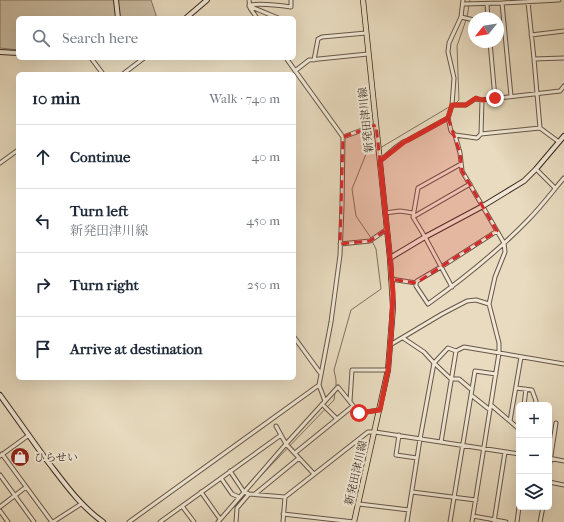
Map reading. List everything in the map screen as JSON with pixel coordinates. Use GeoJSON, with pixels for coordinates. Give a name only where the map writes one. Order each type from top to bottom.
{"type":"FeatureCollection","features":[{"type":"Feature","properties":{"kind":"main road","name":"新発田津川線"},"geometry":{"type":"LineString","coordinates":[[354,522],[388,370],[393,307],[390,258],[363,0]]}},
{"type":"Feature","properties":{"kind":"street"},"geometry":{"type":"LineString","coordinates":[[116,0],[118,16]]}},
{"type":"Feature","properties":{"kind":"street"},"geometry":{"type":"LineString","coordinates":[[188,16],[207,0]]}},
{"type":"Feature","properties":{"kind":"street"},"geometry":{"type":"LineString","coordinates":[[249,0],[250,8],[256,16]]}},
{"type":"Feature","properties":{"kind":"street"},"geometry":{"type":"LineString","coordinates":[[249,5],[273,4],[291,7],[291,0]]}},
{"type":"Feature","properties":{"kind":"street"},"geometry":{"type":"LineString","coordinates":[[462,0],[463,4],[461,17],[449,43],[448,52],[454,78],[452,105],[448,118],[451,131],[455,135],[460,153],[462,172],[504,243],[505,252],[495,277],[489,304],[499,343],[499,353],[472,522]]}},
{"type":"Feature","properties":{"kind":"street"},"geometry":{"type":"LineString","coordinates":[[463,4],[502,4],[559,0]]}},
{"type":"Feature","properties":{"kind":"street"},"geometry":{"type":"LineString","coordinates":[[528,2],[540,128]]}},
{"type":"Feature","properties":{"kind":"street"},"geometry":{"type":"LineString","coordinates":[[487,4],[488,12]]}},
{"type":"Feature","properties":{"kind":"street"},"geometry":{"type":"LineString","coordinates":[[502,4],[511,96]]}},
{"type":"Feature","properties":{"kind":"street"},"geometry":{"type":"LineString","coordinates":[[249,5],[274,16]]}},
{"type":"Feature","properties":{"kind":"street"},"geometry":{"type":"LineString","coordinates":[[461,17],[468,19]]}},
{"type":"Feature","properties":{"kind":"street"},"geometry":{"type":"LineString","coordinates":[[531,35],[564,31]]}},
{"type":"Feature","properties":{"kind":"street"},"geometry":{"type":"LineString","coordinates":[[314,60],[318,39],[322,37],[366,33]]}},
{"type":"Feature","properties":{"kind":"street"},"geometry":{"type":"LineString","coordinates":[[491,48],[495,98]]}},
{"type":"Feature","properties":{"kind":"street"},"geometry":{"type":"LineString","coordinates":[[0,52],[16,53]]}},
{"type":"Feature","properties":{"kind":"street"},"geometry":{"type":"LineString","coordinates":[[287,60],[295,71],[309,60],[368,54]]}},
{"type":"Feature","properties":{"kind":"street"},"geometry":{"type":"LineString","coordinates":[[534,59],[564,58]]}},
{"type":"Feature","properties":{"kind":"street"},"geometry":{"type":"LineString","coordinates":[[92,60],[102,72]]}},
{"type":"Feature","properties":{"kind":"street"},"geometry":{"type":"LineString","coordinates":[[126,72],[141,60]]}},
{"type":"Feature","properties":{"kind":"street"},"geometry":{"type":"LineString","coordinates":[[296,72],[343,137],[340,255],[331,322],[319,385],[323,402],[337,419]]}},
{"type":"Feature","properties":{"kind":"street"},"geometry":{"type":"LineString","coordinates":[[452,105],[466,105],[476,98],[482,100],[560,91],[564,86]]}},
{"type":"Feature","properties":{"kind":"street"},"geometry":{"type":"LineString","coordinates":[[481,134],[482,100]]}},
{"type":"Feature","properties":{"kind":"street"},"geometry":{"type":"LineString","coordinates":[[380,161],[404,142],[448,118]]}},
{"type":"Feature","properties":{"kind":"street"},"geometry":{"type":"LineString","coordinates":[[343,137],[376,125]]}},
{"type":"Feature","properties":{"kind":"street"},"geometry":{"type":"LineString","coordinates":[[455,135],[477,138],[481,134],[540,128],[559,142]]}},
{"type":"Feature","properties":{"kind":"street"},"geometry":{"type":"LineString","coordinates":[[390,258],[425,237],[483,206],[524,181],[564,136]]}},
{"type":"Feature","properties":{"kind":"street"},"geometry":{"type":"LineString","coordinates":[[0,163],[16,151]]}},
{"type":"Feature","properties":{"kind":"street"},"geometry":{"type":"LineString","coordinates":[[452,287],[413,217],[413,213],[418,188],[461,164]]}},
{"type":"Feature","properties":{"kind":"street"},"geometry":{"type":"LineString","coordinates":[[536,169],[555,188]]}},
{"type":"Feature","properties":{"kind":"street"},"geometry":{"type":"LineString","coordinates":[[416,283],[416,286],[428,304],[452,287],[504,243],[529,219],[564,178]]}},
{"type":"Feature","properties":{"kind":"street"},"geometry":{"type":"LineString","coordinates":[[413,217],[470,184]]}},
{"type":"Feature","properties":{"kind":"street"},"geometry":{"type":"LineString","coordinates":[[385,213],[400,211],[413,213]]}},
{"type":"Feature","properties":{"kind":"street"},"geometry":{"type":"LineString","coordinates":[[340,244],[370,241],[387,229]]}},
{"type":"Feature","properties":{"kind":"street"},"geometry":{"type":"LineString","coordinates":[[416,283],[497,231]]}},
{"type":"Feature","properties":{"kind":"street"},"geometry":{"type":"LineString","coordinates":[[391,279],[416,283]]}},
{"type":"Feature","properties":{"kind":"street"},"geometry":{"type":"LineString","coordinates":[[390,345],[467,301],[476,300],[489,304]]}},
{"type":"Feature","properties":{"kind":"street"},"geometry":{"type":"LineString","coordinates":[[403,338],[424,352],[452,379],[459,379],[472,390]]}},
{"type":"Feature","properties":{"kind":"street"},"geometry":{"type":"LineString","coordinates":[[296,340],[321,374]]}},
{"type":"Feature","properties":{"kind":"street"},"geometry":{"type":"LineString","coordinates":[[407,522],[434,363],[448,348],[456,351],[464,347],[564,364]]}},
{"type":"Feature","properties":{"kind":"street"},"geometry":{"type":"LineString","coordinates":[[441,442],[456,351]]}},
{"type":"Feature","properties":{"kind":"street"},"geometry":{"type":"LineString","coordinates":[[510,421],[521,356]]}},
{"type":"Feature","properties":{"kind":"street"},"geometry":{"type":"LineString","coordinates":[[350,401],[352,370],[388,370]]}},
{"type":"Feature","properties":{"kind":"street"},"geometry":{"type":"LineString","coordinates":[[450,522],[475,370],[496,374]]}},
{"type":"Feature","properties":{"kind":"street"},"geometry":{"type":"LineString","coordinates":[[129,522],[319,385]]}},
{"type":"Feature","properties":{"kind":"street"},"geometry":{"type":"LineString","coordinates":[[218,522],[323,402],[338,387],[359,413],[380,410]]}},
{"type":"Feature","properties":{"kind":"street"},"geometry":{"type":"LineString","coordinates":[[516,388],[532,390],[536,402]]}},
{"type":"Feature","properties":{"kind":"street"},"geometry":{"type":"LineString","coordinates":[[524,402],[526,389]]}},
{"type":"Feature","properties":{"kind":"street"},"geometry":{"type":"LineString","coordinates":[[0,395],[19,423],[81,504],[103,522]]}},
{"type":"Feature","properties":{"kind":"street"},"geometry":{"type":"LineString","coordinates":[[471,395],[490,410]]}},
{"type":"Feature","properties":{"kind":"street"},"geometry":{"type":"LineString","coordinates":[[491,405],[516,426]]}},
{"type":"Feature","properties":{"kind":"street"},"geometry":{"type":"LineString","coordinates":[[295,453],[353,406]]}},
{"type":"Feature","properties":{"kind":"street"},"geometry":{"type":"LineString","coordinates":[[552,440],[556,423]]}},
{"type":"Feature","properties":{"kind":"street"},"geometry":{"type":"LineString","coordinates":[[276,426],[286,444],[314,474]]}},
{"type":"Feature","properties":{"kind":"street"},"geometry":{"type":"LineString","coordinates":[[230,471],[244,492],[249,494],[285,497],[368,432],[516,454]]}},
{"type":"Feature","properties":{"kind":"street"},"geometry":{"type":"LineString","coordinates":[[29,435],[1,455],[52,522],[81,504]]}},
{"type":"Feature","properties":{"kind":"street"},"geometry":{"type":"LineString","coordinates":[[160,522],[281,435]]}},
{"type":"Feature","properties":{"kind":"street"},"geometry":{"type":"LineString","coordinates":[[399,436],[396,455],[417,458]]}},
{"type":"Feature","properties":{"kind":"street"},"geometry":{"type":"LineString","coordinates":[[494,521],[505,452]]}},
{"type":"Feature","properties":{"kind":"street"},"geometry":{"type":"LineString","coordinates":[[255,494],[299,458]]}},
{"type":"Feature","properties":{"kind":"street"},"geometry":{"type":"LineString","coordinates":[[552,458],[564,461]]}},
{"type":"Feature","properties":{"kind":"street"},"geometry":{"type":"LineString","coordinates":[[0,475],[34,522]]}},
{"type":"Feature","properties":{"kind":"street"},"geometry":{"type":"LineString","coordinates":[[221,478],[232,494],[239,497]]}},
{"type":"Feature","properties":{"kind":"street"},"geometry":{"type":"LineString","coordinates":[[552,483],[564,485]]}},
{"type":"Feature","properties":{"kind":"street"},"geometry":{"type":"LineString","coordinates":[[0,507],[26,487]]}},
{"type":"Feature","properties":{"kind":"street"},"geometry":{"type":"LineString","coordinates":[[201,492],[220,519]]}},
{"type":"Feature","properties":{"kind":"street"},"geometry":{"type":"LineString","coordinates":[[412,492],[476,500]]}},
{"type":"Feature","properties":{"kind":"street"},"geometry":{"type":"LineString","coordinates":[[236,522],[237,508],[249,494]]}},
{"type":"Feature","properties":{"kind":"street"},"geometry":{"type":"LineString","coordinates":[[283,522],[285,497]]}},
{"type":"Feature","properties":{"kind":"street"},"geometry":{"type":"LineString","coordinates":[[358,504],[409,510]]}},
{"type":"Feature","properties":{"kind":"street"},"geometry":{"type":"LineString","coordinates":[[182,506],[194,522]]}},
{"type":"Feature","properties":{"kind":"street"},"geometry":{"type":"LineString","coordinates":[[517,522],[519,510]]}},
{"type":"Feature","properties":{"kind":"street"},"geometry":{"type":"LineString","coordinates":[[540,522],[542,510]]}},
{"type":"Feature","properties":{"kind":"street"},"geometry":{"type":"LineString","coordinates":[[0,511],[8,522]]}},
{"type":"Feature","properties":{"kind":"street"},"geometry":{"type":"LineString","coordinates":[[283,514],[354,522]]}},
{"type":"Feature","properties":{"kind":"street"},"geometry":{"type":"LineString","coordinates":[[474,516],[494,521],[506,522]]}},
{"type":"Feature","properties":{"kind":"street"},"geometry":{"type":"LineString","coordinates":[[315,522],[316,517]]}},
{"type":"Feature","properties":{"kind":"highlighted area"},"geometry":{"type":"Polygon","coordinates":[[[448,118],[460,153],[462,171],[497,231],[416,283],[391,279],[387,229],[370,241],[340,244],[343,137],[376,125],[380,161],[403,142],[448,118]]]}},
{"type":"Feature","properties":{"kind":"shaded area"},"geometry":{"type":"Polygon","coordinates":[[[0,0],[151,0],[156,16],[16,16],[16,50],[0,48],[0,0]]]}},
{"type":"Feature","properties":{"kind":"waterway"},"geometry":{"type":"LineString","coordinates":[[467,17],[470,0]]}},
{"type":"Feature","properties":{"kind":"waterway"},"geometry":{"type":"LineString","coordinates":[[455,104],[459,100],[457,46],[466,20]]}},
{"type":"Feature","properties":{"kind":"waterway"},"geometry":{"type":"LineString","coordinates":[[380,148],[449,107]]}},
{"type":"Feature","properties":{"kind":"waterway"},"geometry":{"type":"LineString","coordinates":[[371,238],[356,216],[352,189],[366,154],[377,150]]}},
{"type":"Feature","properties":{"kind":"waterway"},"geometry":{"type":"LineString","coordinates":[[336,388],[334,370],[351,310],[381,289],[376,249],[372,241]]}},
{"type":"Feature","properties":{"kind":"waterway"},"geometry":{"type":"LineString","coordinates":[[252,485],[334,400],[335,392]]}},
{"type":"Feature","properties":{"kind":"place","name":"ひらせい"},"geometry":{"type":"Point","coordinates":[20,457]}},
{"type":"Feature","properties":{"kind":"route"},"geometry":{"type":"LineString","coordinates":[[359,413],[380,410],[388,370],[391,336],[393,293],[380,161],[396,147],[448,118],[452,105],[466,105],[476,98],[482,100],[495,98]]}}]}
